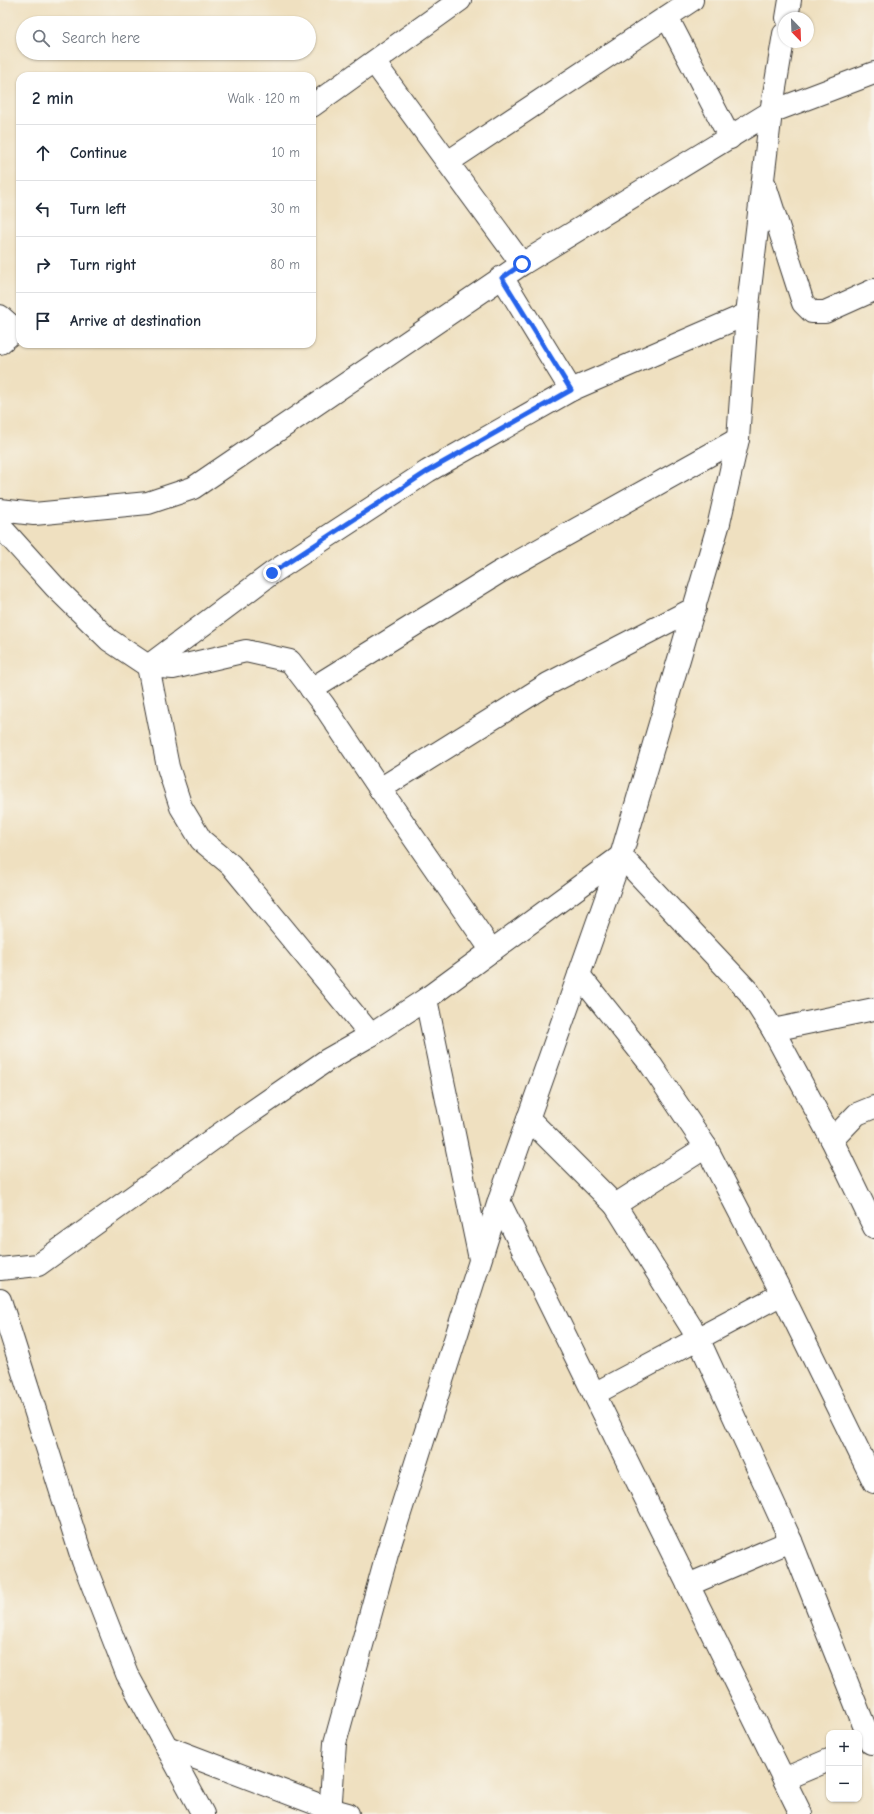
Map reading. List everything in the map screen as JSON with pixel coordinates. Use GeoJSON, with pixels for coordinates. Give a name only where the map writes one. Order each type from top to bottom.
{"type":"FeatureCollection","features":[{"type":"Feature","properties":{"kind":"street"},"geometry":{"type":"LineString","coordinates":[[316,103],[460,0]]}},
{"type":"Feature","properties":{"kind":"street"},"geometry":{"type":"LineString","coordinates":[[448,162],[692,0]]}},
{"type":"Feature","properties":{"kind":"street"},"geometry":{"type":"LineString","coordinates":[[788,12],[790,0]]}},
{"type":"Feature","properties":{"kind":"street"},"geometry":{"type":"LineString","coordinates":[[667,17],[730,138]]}},
{"type":"Feature","properties":{"kind":"street"},"geometry":{"type":"LineString","coordinates":[[167,1748],[336,1812],[335,1743],[387,1554],[499,1201],[621,856],[719,523],[738,439],[747,314],[771,112],[782,48]]}},
{"type":"Feature","properties":{"kind":"street"},"geometry":{"type":"LineString","coordinates":[[374,62],[522,264]]}},
{"type":"Feature","properties":{"kind":"street"},"geometry":{"type":"LineString","coordinates":[[0,510],[34,514],[148,503],[193,488],[522,264],[771,112],[874,73]]}},
{"type":"Feature","properties":{"kind":"street"},"geometry":{"type":"LineString","coordinates":[[763,178],[803,303],[812,312],[825,312],[874,290]]}},
{"type":"Feature","properties":{"kind":"street"},"geometry":{"type":"LineString","coordinates":[[502,278],[571,390]]}},
{"type":"Feature","properties":{"kind":"street"},"geometry":{"type":"LineString","coordinates":[[148,666],[272,573],[421,475],[571,390],[747,314]]}},
{"type":"Feature","properties":{"kind":"street"},"geometry":{"type":"LineString","coordinates":[[311,689],[498,573],[738,439]]}},
{"type":"Feature","properties":{"kind":"street"},"geometry":{"type":"LineString","coordinates":[[0,526],[55,587],[109,640],[148,666],[173,668],[246,651],[290,661],[323,704],[492,951]]}},
{"type":"Feature","properties":{"kind":"street"},"geometry":{"type":"LineString","coordinates":[[380,789],[548,684],[695,608]]}},
{"type":"Feature","properties":{"kind":"street"},"geometry":{"type":"LineString","coordinates":[[148,666],[168,767],[181,807],[201,840],[231,865],[372,1035]]}},
{"type":"Feature","properties":{"kind":"street"},"geometry":{"type":"LineString","coordinates":[[0,1269],[38,1265],[227,1129],[327,1060],[372,1035],[426,999],[621,856]]}},
{"type":"Feature","properties":{"kind":"street"},"geometry":{"type":"LineString","coordinates":[[621,856],[749,992],[773,1030],[832,1140],[874,1227]]}},
{"type":"Feature","properties":{"kind":"street"},"geometry":{"type":"LineString","coordinates":[[579,975],[651,1065],[706,1147],[782,1294],[874,1482]]}},
{"type":"Feature","properties":{"kind":"street"},"geometry":{"type":"LineString","coordinates":[[426,999],[480,1262]]}},
{"type":"Feature","properties":{"kind":"street"},"geometry":{"type":"LineString","coordinates":[[773,1030],[874,1009]]}},
{"type":"Feature","properties":{"kind":"street"},"geometry":{"type":"LineString","coordinates":[[832,1140],[857,1114],[874,1107]]}},
{"type":"Feature","properties":{"kind":"street"},"geometry":{"type":"LineString","coordinates":[[528,1118],[616,1205],[698,1338],[791,1541],[868,1745]]}},
{"type":"Feature","properties":{"kind":"street"},"geometry":{"type":"LineString","coordinates":[[616,1205],[706,1147]]}},
{"type":"Feature","properties":{"kind":"street"},"geometry":{"type":"LineString","coordinates":[[499,1201],[801,1814]]}},
{"type":"Feature","properties":{"kind":"street"},"geometry":{"type":"LineString","coordinates":[[594,1394],[782,1294]]}},
{"type":"Feature","properties":{"kind":"street"},"geometry":{"type":"LineString","coordinates":[[0,1300],[83,1561],[127,1674],[204,1814]]}},
{"type":"Feature","properties":{"kind":"street"},"geometry":{"type":"LineString","coordinates":[[688,1585],[791,1541]]}},
{"type":"Feature","properties":{"kind":"street"},"geometry":{"type":"LineString","coordinates":[[784,1779],[826,1761]]}},
{"type":"Feature","properties":{"kind":"route"},"geometry":{"type":"LineString","coordinates":[[272,573],[428,471],[571,390],[502,278],[522,264]]}}]}
